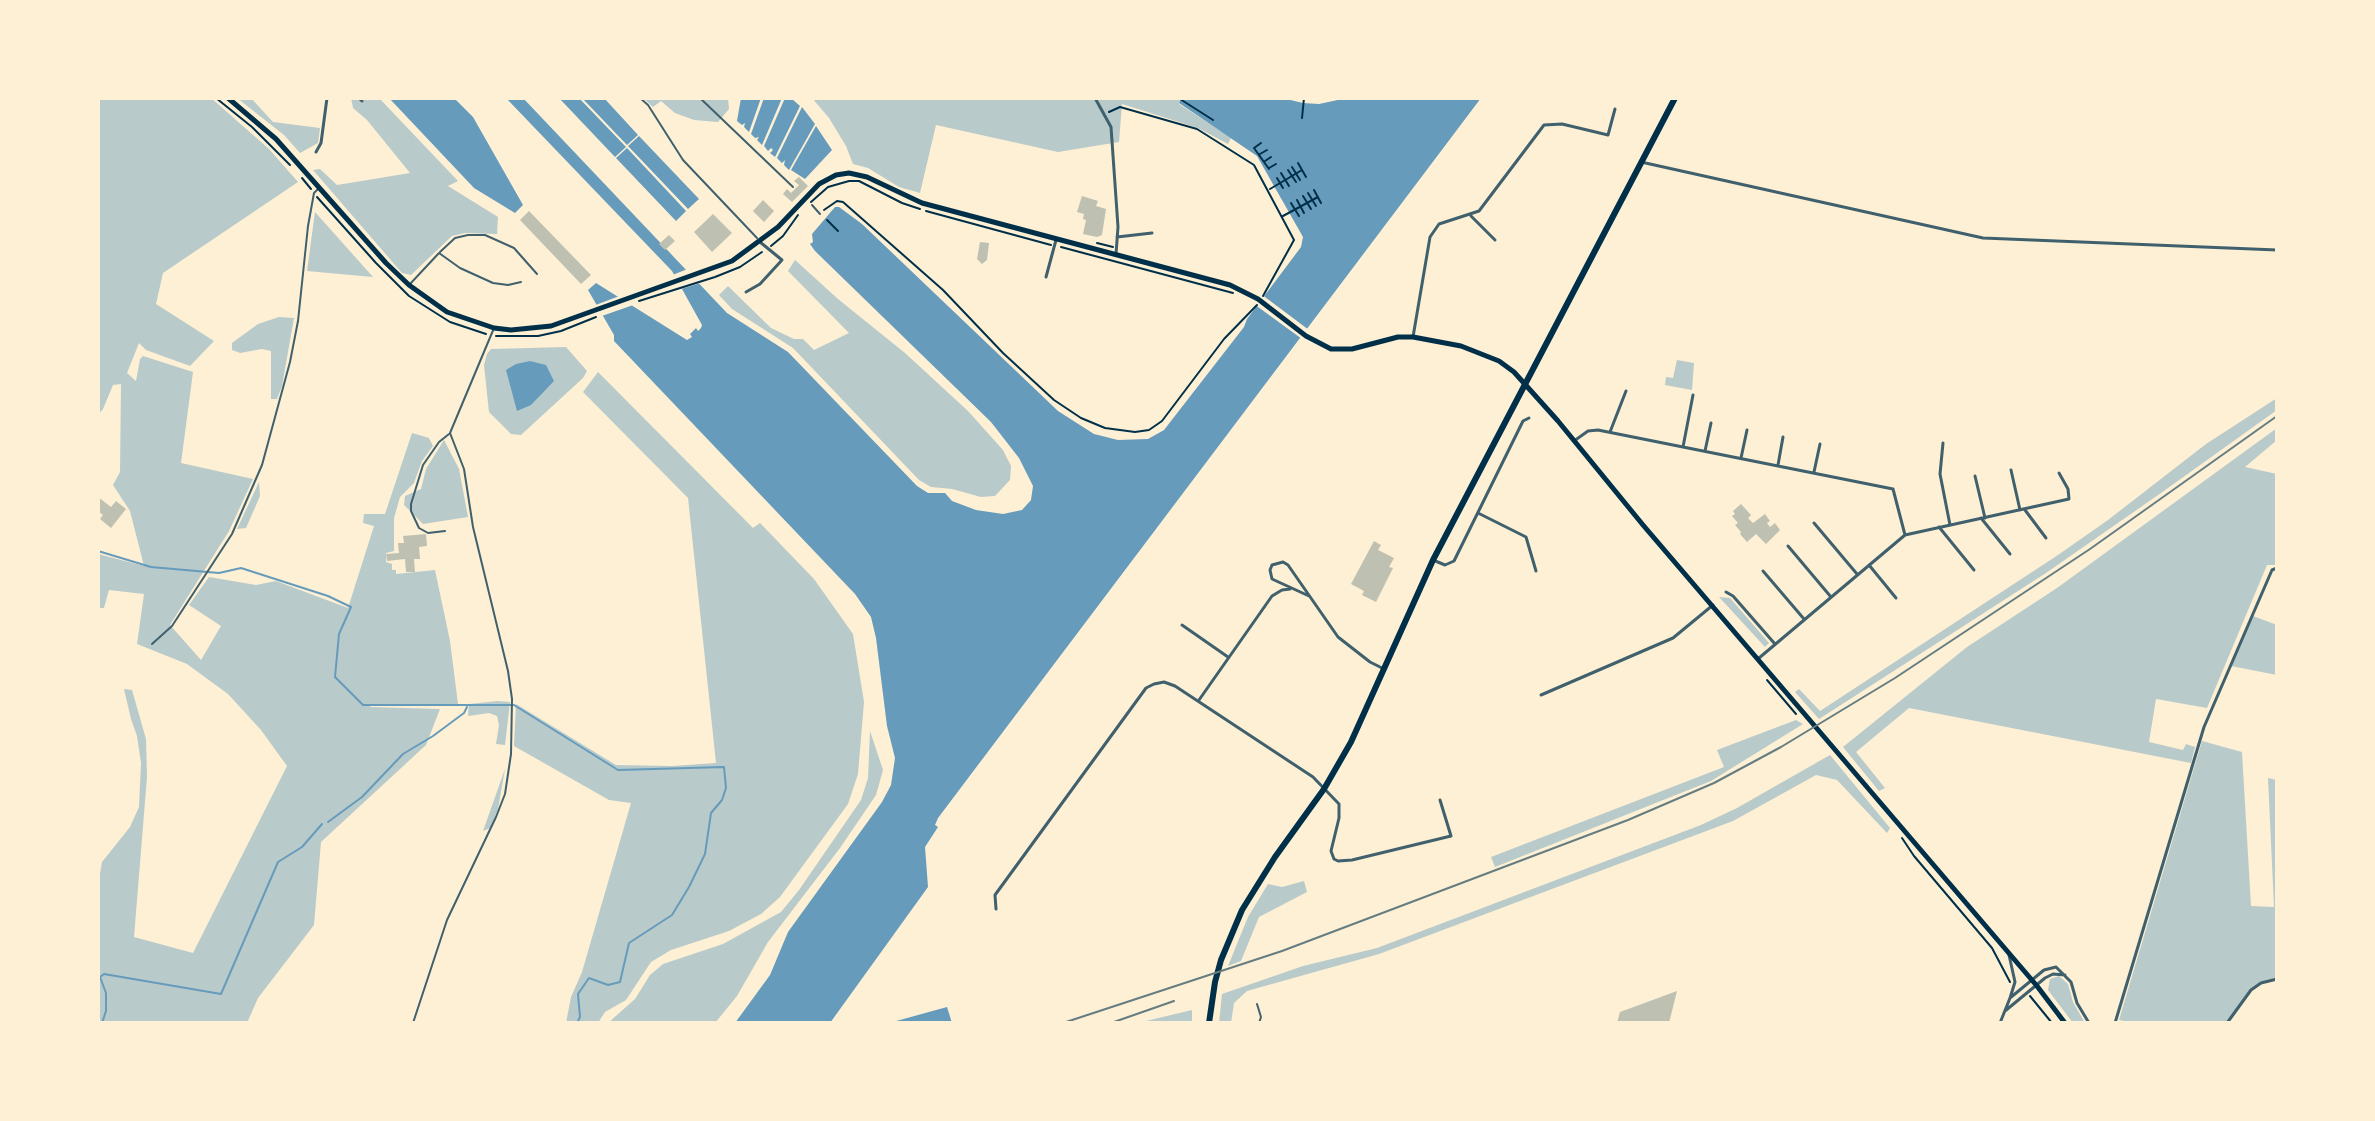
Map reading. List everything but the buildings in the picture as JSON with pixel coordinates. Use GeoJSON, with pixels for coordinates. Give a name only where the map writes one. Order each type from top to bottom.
{"type":"FeatureCollection","features":[{"type":"Feature","properties":{"kind":"main road"},"geometry":{"type":"LineString","coordinates":[[228,98],[276,139],[409,285],[447,312],[494,328],[535,329],[594,315],[673,288],[732,261],[760,242],[824,180],[844,174],[862,175],[922,203],[1055,243],[1116,251],[1230,285],[1259,300],[1306,336],[1327,347],[1342,350],[1398,337],[1413,337],[1461,346],[1499,361],[1514,372],[1574,441],[2065,1023]]}},
{"type":"Feature","properties":{"kind":"main road"},"geometry":{"type":"LineString","coordinates":[[1209,1023],[1215,982],[1236,922],[1275,857],[1324,789],[1357,731],[1433,560],[1675,98]]}},
{"type":"Feature","properties":{"kind":"street"},"geometry":{"type":"LineString","coordinates":[[316,152],[321,143],[327,98]]}},
{"type":"Feature","properties":{"kind":"street"},"geometry":{"type":"LineString","coordinates":[[1095,98],[1111,127],[1115,164],[1116,251]]}},
{"type":"Feature","properties":{"kind":"street"},"geometry":{"type":"LineString","coordinates":[[1413,337],[1430,237],[1439,224],[1479,211],[1544,125],[1562,124],[1608,135],[1615,109]]}},
{"type":"Feature","properties":{"kind":"street"},"geometry":{"type":"LineString","coordinates":[[1641,162],[1983,238],[2277,250]]}},
{"type":"Feature","properties":{"kind":"street"},"geometry":{"type":"LineString","coordinates":[[1471,216],[1495,240]]}},
{"type":"Feature","properties":{"kind":"street"},"geometry":{"type":"LineString","coordinates":[[1117,237],[1152,233]]}},
{"type":"Feature","properties":{"kind":"street"},"geometry":{"type":"LineString","coordinates":[[746,292],[760,284],[782,260],[760,242]]}},
{"type":"Feature","properties":{"kind":"street"},"geometry":{"type":"LineString","coordinates":[[1046,277],[1055,243]]}},
{"type":"Feature","properties":{"kind":"street"},"geometry":{"type":"LineString","coordinates":[[1610,432],[1626,391]]}},
{"type":"Feature","properties":{"kind":"street"},"geometry":{"type":"LineString","coordinates":[[1683,447],[1693,395]]}},
{"type":"Feature","properties":{"kind":"street"},"geometry":{"type":"LineString","coordinates":[[1433,560],[1445,565],[1454,561],[1523,421],[1529,418]]}},
{"type":"Feature","properties":{"kind":"street"},"geometry":{"type":"LineString","coordinates":[[1705,451],[1711,423]]}},
{"type":"Feature","properties":{"kind":"street"},"geometry":{"type":"LineString","coordinates":[[1741,458],[1747,430]]}},
{"type":"Feature","properties":{"kind":"street"},"geometry":{"type":"LineString","coordinates":[[1574,441],[1588,431],[1610,432],[1893,489],[1905,535]]}},
{"type":"Feature","properties":{"kind":"street"},"geometry":{"type":"LineString","coordinates":[[1778,465],[1783,437]]}},
{"type":"Feature","properties":{"kind":"street"},"geometry":{"type":"LineString","coordinates":[[1943,443],[1940,474],[1950,525]]}},
{"type":"Feature","properties":{"kind":"street"},"geometry":{"type":"LineString","coordinates":[[1814,472],[1820,444]]}},
{"type":"Feature","properties":{"kind":"street"},"geometry":{"type":"LineString","coordinates":[[2011,470],[2023,510],[2046,538]]}},
{"type":"Feature","properties":{"kind":"street"},"geometry":{"type":"LineString","coordinates":[[1759,658],[1905,535],[2069,499],[2068,489],[2059,473]]}},
{"type":"Feature","properties":{"kind":"street"},"geometry":{"type":"LineString","coordinates":[[1975,476],[1983,518],[2010,554]]}},
{"type":"Feature","properties":{"kind":"street"},"geometry":{"type":"LineString","coordinates":[[1478,513],[1526,537],[1536,571]]}},
{"type":"Feature","properties":{"kind":"street"},"geometry":{"type":"LineString","coordinates":[[1814,523],[1857,574]]}},
{"type":"Feature","properties":{"kind":"street"},"geometry":{"type":"LineString","coordinates":[[1939,527],[1974,570]]}},
{"type":"Feature","properties":{"kind":"street"},"geometry":{"type":"LineString","coordinates":[[1788,546],[1831,597]]}},
{"type":"Feature","properties":{"kind":"street"},"geometry":{"type":"LineString","coordinates":[[1309,596],[1272,579],[1272,565],[1283,562],[1288,565],[1338,637],[1384,669]]}},
{"type":"Feature","properties":{"kind":"street"},"geometry":{"type":"LineString","coordinates":[[1869,565],[1896,598]]}},
{"type":"Feature","properties":{"kind":"street"},"geometry":{"type":"LineString","coordinates":[[2115,1023],[2204,727],[2272,570],[2277,568]]}},
{"type":"Feature","properties":{"kind":"street"},"geometry":{"type":"LineString","coordinates":[[1763,571],[1804,619]]}},
{"type":"Feature","properties":{"kind":"street"},"geometry":{"type":"LineString","coordinates":[[1199,700],[1272,596],[1282,590],[1294,589]]}},
{"type":"Feature","properties":{"kind":"street"},"geometry":{"type":"LineString","coordinates":[[1726,592],[1775,644]]}},
{"type":"Feature","properties":{"kind":"street"},"geometry":{"type":"LineString","coordinates":[[1541,695],[1673,638],[1713,605]]}},
{"type":"Feature","properties":{"kind":"street"},"geometry":{"type":"LineString","coordinates":[[1182,625],[1228,657]]}},
{"type":"Feature","properties":{"kind":"street"},"geometry":{"type":"LineString","coordinates":[[996,909],[995,895],[1146,688],[1154,684],[1164,682],[1199,700],[1313,777],[1339,804],[1339,818],[1331,846],[1334,859],[1344,861],[1451,836],[1440,800]]}},
{"type":"Feature","properties":{"kind":"street"},"geometry":{"type":"LineString","coordinates":[[2000,1023],[2015,982],[2009,955]]}},
{"type":"Feature","properties":{"kind":"street"},"geometry":{"type":"LineString","coordinates":[[2005,1011],[2027,994],[2044,970],[2056,967],[2067,975],[2077,1003],[2089,1023]]}},
{"type":"Feature","properties":{"kind":"street"},"geometry":{"type":"LineString","coordinates":[[2010,998],[2053,974],[2067,975]]}},
{"type":"Feature","properties":{"kind":"street"},"geometry":{"type":"LineString","coordinates":[[2227,1023],[2251,990],[2261,983],[2277,979]]}},
{"type":"Feature","properties":{"kind":"lane"},"geometry":{"type":"LineString","coordinates":[[640,98],[648,105],[673,148],[760,242]]}},
{"type":"Feature","properties":{"kind":"lane"},"geometry":{"type":"LineString","coordinates":[[700,98],[793,187]]}},
{"type":"Feature","properties":{"kind":"lane"},"geometry":{"type":"LineString","coordinates":[[152,644],[172,626],[232,534],[262,465],[293,348],[314,193],[320,187]]}},
{"type":"Feature","properties":{"kind":"lane"},"geometry":{"type":"LineString","coordinates":[[812,205],[820,214]]}},
{"type":"Feature","properties":{"kind":"lane"},"geometry":{"type":"LineString","coordinates":[[409,285],[455,238],[468,235],[485,235],[514,248],[537,274]]}},
{"type":"Feature","properties":{"kind":"lane"},"geometry":{"type":"LineString","coordinates":[[439,253],[460,268],[493,283],[508,285],[521,282]]}},
{"type":"Feature","properties":{"kind":"lane"},"geometry":{"type":"LineString","coordinates":[[445,531],[428,533],[419,528],[411,504],[423,465],[439,442],[450,433],[494,328]]}},
{"type":"Feature","properties":{"kind":"lane"},"geometry":{"type":"LineString","coordinates":[[413,1023],[447,920],[505,794],[511,754],[512,699],[508,671],[473,527],[464,469],[450,433]]}},
{"type":"Feature","properties":{"kind":"lane"},"geometry":{"type":"LineString","coordinates":[[1257,1004],[1261,1017],[1259,1023]]}},
{"type":"Feature","properties":{"kind":"path"},"geometry":{"type":"LineString","coordinates":[[216,98],[274,148],[409,296],[450,322],[491,335],[538,336],[561,331],[594,315]]}},
{"type":"Feature","properties":{"kind":"path"},"geometry":{"type":"LineString","coordinates":[[1302,118],[1304,98]]}},
{"type":"Feature","properties":{"kind":"path"},"geometry":{"type":"LineString","coordinates":[[1180,99],[1209,119]]}},
{"type":"Feature","properties":{"kind":"path"},"geometry":{"type":"LineString","coordinates":[[820,214],[830,203],[843,202],[943,290],[1003,353],[1054,400],[1081,418],[1105,428],[1135,432],[1149,430],[1162,421],[1224,339],[1259,300],[1293,244],[1293,236],[1254,165],[1242,155],[1197,129],[1120,107],[1104,114]]}},
{"type":"Feature","properties":{"kind":"path"},"geometry":{"type":"LineString","coordinates":[[1261,143],[1254,148],[1263,161],[1269,169],[1276,164]]}},
{"type":"Feature","properties":{"kind":"path"},"geometry":{"type":"LineString","coordinates":[[1259,155],[1267,150]]}},
{"type":"Feature","properties":{"kind":"path"},"geometry":{"type":"LineString","coordinates":[[1254,165],[1271,157]]}},
{"type":"Feature","properties":{"kind":"path"},"geometry":{"type":"LineString","coordinates":[[1298,163],[1306,177]]}},
{"type":"Feature","properties":{"kind":"path"},"geometry":{"type":"LineString","coordinates":[[1288,170],[1298,181],[1292,167]]}},
{"type":"Feature","properties":{"kind":"path"},"geometry":{"type":"LineString","coordinates":[[1269,190],[1302,170]]}},
{"type":"Feature","properties":{"kind":"path"},"geometry":{"type":"LineString","coordinates":[[1281,173],[1289,186]]}},
{"type":"Feature","properties":{"kind":"path"},"geometry":{"type":"LineString","coordinates":[[1277,178],[1283,188]]}},
{"type":"Feature","properties":{"kind":"path"},"geometry":{"type":"LineString","coordinates":[[807,206],[836,183],[859,181],[918,208],[1236,294]]}},
{"type":"Feature","properties":{"kind":"path"},"geometry":{"type":"LineString","coordinates":[[1314,190],[1321,203]]}},
{"type":"Feature","properties":{"kind":"path"},"geometry":{"type":"LineString","coordinates":[[1308,193],[1316,206]]}},
{"type":"Feature","properties":{"kind":"path"},"geometry":{"type":"LineString","coordinates":[[1303,196],[1311,209]]}},
{"type":"Feature","properties":{"kind":"path"},"geometry":{"type":"LineString","coordinates":[[1282,217],[1318,197]]}},
{"type":"Feature","properties":{"kind":"path"},"geometry":{"type":"LineString","coordinates":[[1297,200],[1304,213]]}},
{"type":"Feature","properties":{"kind":"path"},"geometry":{"type":"LineString","coordinates":[[1291,203],[1299,216]]}},
{"type":"Feature","properties":{"kind":"path"},"geometry":{"type":"LineString","coordinates":[[636,299],[705,281],[740,267],[783,236],[799,214]]}},
{"type":"Feature","properties":{"kind":"path"},"geometry":{"type":"LineString","coordinates":[[827,220],[838,231]]}},
{"type":"Feature","properties":{"kind":"path"},"geometry":{"type":"LineString","coordinates":[[1097,242],[1116,251]]}},
{"type":"Feature","properties":{"kind":"path"},"geometry":{"type":"LineString","coordinates":[[1902,838],[1992,948],[2009,981],[2015,982]]}},
{"type":"Feature","properties":{"kind":"path"},"geometry":{"type":"LineString","coordinates":[[2027,994],[2052,1023]]}},
{"type":"Feature","properties":{"kind":"shaded area"},"geometry":{"type":"Polygon","coordinates":[[[98,98],[211,98],[269,149],[298,182],[163,273],[156,304],[214,341],[190,366],[146,350],[139,343],[127,373],[136,381],[143,356],[193,372],[181,463],[253,479],[229,531],[170,625],[201,660],[221,626],[189,605],[209,577],[256,585],[276,581],[348,608],[374,526],[363,523],[364,514],[385,514],[412,433],[429,438],[433,446],[422,461],[414,483],[400,497],[394,518],[394,551],[386,553],[386,562],[392,564],[396,574],[435,570],[450,641],[458,704],[371,704],[370,707],[440,709],[426,745],[321,842],[314,925],[258,998],[247,1023],[98,1023],[98,885],[102,862],[130,827],[139,807],[141,763],[124,689],[132,690],[146,739],[147,777],[134,937],[193,953],[287,766],[261,730],[228,694],[187,664],[137,644],[144,594],[109,590],[104,608],[98,608],[98,554],[144,566],[130,511],[113,485],[120,472],[121,384],[113,385],[98,415],[98,98]]]}},
{"type":"Feature","properties":{"kind":"shaded area"},"geometry":{"type":"Polygon","coordinates":[[[237,98],[251,98],[273,122],[320,128],[318,143],[300,153],[284,135],[237,98]]]}},
{"type":"Feature","properties":{"kind":"shaded area"},"geometry":{"type":"Polygon","coordinates":[[[351,98],[379,98],[458,181],[448,186],[498,217],[497,234],[465,233],[452,236],[411,275],[402,273],[313,170],[320,169],[337,185],[410,173],[367,120],[353,108],[351,98]]]}},
{"type":"Feature","properties":{"kind":"shaded area"},"geometry":{"type":"Polygon","coordinates":[[[643,98],[728,98],[729,109],[718,122],[694,120],[675,113],[661,101],[653,107],[643,98]]]}},
{"type":"Feature","properties":{"kind":"shaded area"},"geometry":{"type":"Polygon","coordinates":[[[812,98],[1180,98],[1179,104],[1231,138],[1228,144],[1198,128],[1122,104],[1119,142],[1058,152],[936,125],[920,193],[899,187],[868,168],[853,164],[829,118],[812,98]]]}},
{"type":"Feature","properties":{"kind":"shaded area"},"geometry":{"type":"Polygon","coordinates":[[[315,212],[373,277],[307,271],[315,212]]]}},
{"type":"Feature","properties":{"kind":"shaded area"},"geometry":{"type":"Polygon","coordinates":[[[795,260],[905,353],[968,411],[1003,450],[1011,466],[1010,480],[995,496],[981,497],[931,487],[919,480],[793,348],[732,309],[719,295],[728,286],[771,328],[794,339],[803,339],[814,350],[849,333],[788,271],[795,260]]]}},
{"type":"Feature","properties":{"kind":"shaded area"},"geometry":{"type":"Polygon","coordinates":[[[279,317],[294,318],[282,386],[277,399],[271,399],[271,351],[262,349],[240,353],[232,350],[232,343],[258,324],[279,317]]]}},
{"type":"Feature","properties":{"kind":"shaded area"},"geometry":{"type":"Polygon","coordinates":[[[566,347],[587,371],[583,378],[521,435],[511,434],[489,412],[484,365],[487,354],[491,349],[566,347]]]}},
{"type":"Feature","properties":{"kind":"shaded area"},"geometry":{"type":"Polygon","coordinates":[[[1677,360],[1694,363],[1692,390],[1665,385],[1666,377],[1673,378],[1677,360]]]}},
{"type":"Feature","properties":{"kind":"shaded area"},"geometry":{"type":"Polygon","coordinates":[[[598,372],[753,528],[760,523],[814,579],[853,634],[864,702],[858,774],[848,804],[780,897],[761,914],[729,931],[671,950],[651,962],[626,1000],[605,1012],[598,1023],[566,1023],[571,997],[582,972],[631,803],[609,800],[514,746],[516,704],[616,765],[716,763],[688,498],[583,392],[598,372]]]}},
{"type":"Feature","properties":{"kind":"shaded area"},"geometry":{"type":"Polygon","coordinates":[[[2277,398],[2277,410],[2161,493],[2046,573],[1819,719],[1795,692],[1799,689],[1820,711],[2058,555],[2206,444],[2277,398]]]}},
{"type":"Feature","properties":{"kind":"shaded area"},"geometry":{"type":"Polygon","coordinates":[[[2277,428],[2277,440],[2245,467],[2277,474],[2277,565],[2267,565],[2207,708],[2156,699],[2149,742],[2183,750],[2186,744],[2195,747],[2191,763],[1909,708],[1856,752],[1885,788],[1879,791],[1843,747],[1967,647],[2057,588],[2277,428]]]}},
{"type":"Feature","properties":{"kind":"shaded area"},"geometry":{"type":"Polygon","coordinates":[[[444,440],[459,469],[468,517],[423,524],[404,505],[405,496],[421,489],[426,469],[444,440]]]}},
{"type":"Feature","properties":{"kind":"shaded area"},"geometry":{"type":"Polygon","coordinates":[[[259,482],[260,496],[246,528],[237,529],[259,482]]]}},
{"type":"Feature","properties":{"kind":"shaded area"},"geometry":{"type":"Polygon","coordinates":[[[1719,597],[1730,598],[1769,643],[1765,647],[1719,597]]]}},
{"type":"Feature","properties":{"kind":"shaded area"},"geometry":{"type":"Polygon","coordinates":[[[2253,616],[2277,625],[2277,675],[2231,666],[2253,616]]]}},
{"type":"Feature","properties":{"kind":"shaded area"},"geometry":{"type":"Polygon","coordinates":[[[510,702],[505,745],[496,744],[497,716],[489,713],[468,716],[469,704],[510,702]]]}},
{"type":"Feature","properties":{"kind":"shaded area"},"geometry":{"type":"Polygon","coordinates":[[[1796,720],[1803,724],[1711,781],[1495,867],[1491,857],[1724,767],[1717,750],[1796,720]]]}},
{"type":"Feature","properties":{"kind":"shaded area"},"geometry":{"type":"Polygon","coordinates":[[[870,731],[883,770],[876,795],[768,942],[737,996],[715,1023],[608,1023],[635,999],[650,975],[663,964],[723,944],[781,912],[861,800],[868,778],[870,731]]]}},
{"type":"Feature","properties":{"kind":"shaded area"},"geometry":{"type":"Polygon","coordinates":[[[2202,741],[2242,752],[2251,906],[2274,907],[2268,778],[2277,780],[2277,977],[2255,986],[2225,1023],[2133,1023],[2119,1020],[2202,741]]]}},
{"type":"Feature","properties":{"kind":"shaded area"},"geometry":{"type":"Polygon","coordinates":[[[1830,755],[1890,828],[1887,833],[1837,780],[1816,775],[1733,821],[1379,954],[1247,991],[1234,1003],[1231,1023],[1219,1023],[1222,994],[1303,966],[1377,948],[1701,825],[1830,755]]]}},
{"type":"Feature","properties":{"kind":"shaded area"},"geometry":{"type":"Polygon","coordinates":[[[505,769],[498,809],[490,828],[483,831],[505,769]]]}},
{"type":"Feature","properties":{"kind":"shaded area"},"geometry":{"type":"Polygon","coordinates":[[[1304,881],[1307,892],[1259,917],[1241,961],[1228,966],[1248,917],[1268,884],[1282,887],[1304,881]]]}},
{"type":"Feature","properties":{"kind":"shaded area"},"geometry":{"type":"Polygon","coordinates":[[[2059,976],[2068,984],[2073,1002],[2085,1023],[2073,1023],[2048,990],[2050,979],[2059,976]]]}},
{"type":"Feature","properties":{"kind":"shaded area"},"geometry":{"type":"Polygon","coordinates":[[[1192,1010],[1192,1023],[1135,1023],[1146,1021],[1192,1010]]]}},
{"type":"Feature","properties":{"kind":"water"},"geometry":{"type":"Polygon","coordinates":[[[389,98],[454,98],[473,117],[523,205],[515,213],[474,188],[389,98]]]}},
{"type":"Feature","properties":{"kind":"water"},"geometry":{"type":"Polygon","coordinates":[[[506,98],[523,98],[727,313],[788,352],[917,486],[928,493],[945,493],[952,501],[976,510],[1003,514],[1022,510],[1031,500],[1033,486],[1019,458],[991,422],[815,251],[810,244],[813,242],[812,234],[835,207],[862,224],[1058,411],[1094,434],[1118,440],[1148,439],[1164,430],[1244,327],[1301,247],[1303,237],[1257,156],[1179,103],[1181,98],[1282,98],[1319,104],[1347,98],[1481,98],[938,818],[935,825],[938,827],[925,847],[928,887],[830,1023],[735,1023],[770,975],[788,932],[891,785],[895,758],[887,726],[871,617],[855,594],[614,341],[614,335],[588,290],[596,283],[687,340],[702,325],[672,271],[506,98]]]}},
{"type":"Feature","properties":{"kind":"water"},"geometry":{"type":"Polygon","coordinates":[[[559,98],[579,98],[626,147],[615,157],[559,98]]]}},
{"type":"Feature","properties":{"kind":"water"},"geometry":{"type":"Polygon","coordinates":[[[582,98],[604,98],[638,135],[627,145],[582,98]]]}},
{"type":"Feature","properties":{"kind":"water"},"geometry":{"type":"Polygon","coordinates":[[[741,98],[761,98],[749,132],[744,127],[745,123],[742,125],[737,121],[741,98]]]}},
{"type":"Feature","properties":{"kind":"water"},"geometry":{"type":"Polygon","coordinates":[[[764,98],[782,98],[762,145],[757,140],[759,137],[751,134],[764,98]]]}},
{"type":"Feature","properties":{"kind":"water"},"geometry":{"type":"Polygon","coordinates":[[[785,98],[791,98],[800,106],[775,157],[770,153],[771,148],[768,151],[764,146],[785,98]]]}},
{"type":"Feature","properties":{"kind":"water"},"geometry":{"type":"Polygon","coordinates":[[[802,107],[815,124],[789,170],[784,165],[785,160],[782,163],[777,158],[802,107]]]}},
{"type":"Feature","properties":{"kind":"water"},"geometry":{"type":"Polygon","coordinates":[[[816,126],[832,150],[805,179],[791,170],[816,126]]]}},
{"type":"Feature","properties":{"kind":"water"},"geometry":{"type":"Polygon","coordinates":[[[639,136],[699,199],[688,209],[628,146],[639,136]]]}},
{"type":"Feature","properties":{"kind":"water"},"geometry":{"type":"Polygon","coordinates":[[[627,148],[686,211],[676,221],[616,158],[627,148]]]}},
{"type":"Feature","properties":{"kind":"water"},"geometry":{"type":"Polygon","coordinates":[[[530,361],[546,365],[554,381],[531,405],[517,411],[506,370],[530,361]]]}},
{"type":"Feature","properties":{"kind":"water"},"geometry":{"type":"Polygon","coordinates":[[[947,1007],[952,1023],[889,1023],[947,1007]]]}},
{"type":"Feature","properties":{"kind":"pier"},"geometry":{"type":"Polygon","coordinates":[[[690,268],[704,282],[678,290],[670,276],[690,268]]]}},
{"type":"Feature","properties":{"kind":"pier"},"geometry":{"type":"Polygon","coordinates":[[[1261,294],[1309,330],[1302,339],[1254,304],[1261,294]]]}},
{"type":"Feature","properties":{"kind":"pier"},"geometry":{"type":"Polygon","coordinates":[[[622,295],[636,304],[599,317],[593,306],[622,295]]]}},
{"type":"Feature","properties":{"kind":"waterway"},"geometry":{"type":"LineString","coordinates":[[98,551],[151,567],[219,573],[241,568],[328,596],[351,607],[339,634],[335,677],[363,705],[514,705],[618,770],[724,767],[726,788],[722,800],[711,813],[705,854],[689,887],[672,915],[629,943],[620,982],[608,985],[589,978],[578,994],[580,1017],[577,1023]]}},
{"type":"Feature","properties":{"kind":"waterway"},"geometry":{"type":"LineString","coordinates":[[328,822],[362,797],[403,754],[433,736],[464,713],[467,707]]}},
{"type":"Feature","properties":{"kind":"waterway"},"geometry":{"type":"LineString","coordinates":[[102,1023],[106,993],[100,977],[104,974],[221,994],[278,862],[302,847],[322,824]]}},
{"type":"Feature","properties":{"kind":"railway"},"geometry":{"type":"LineString","coordinates":[[1063,1023],[1282,951],[1628,820],[1714,783],[1781,747],[1895,678],[2090,549],[2277,416]]}},
{"type":"Feature","properties":{"kind":"railway"},"geometry":{"type":"LineString","coordinates":[[1111,1023],[1174,1001]]}}]}
